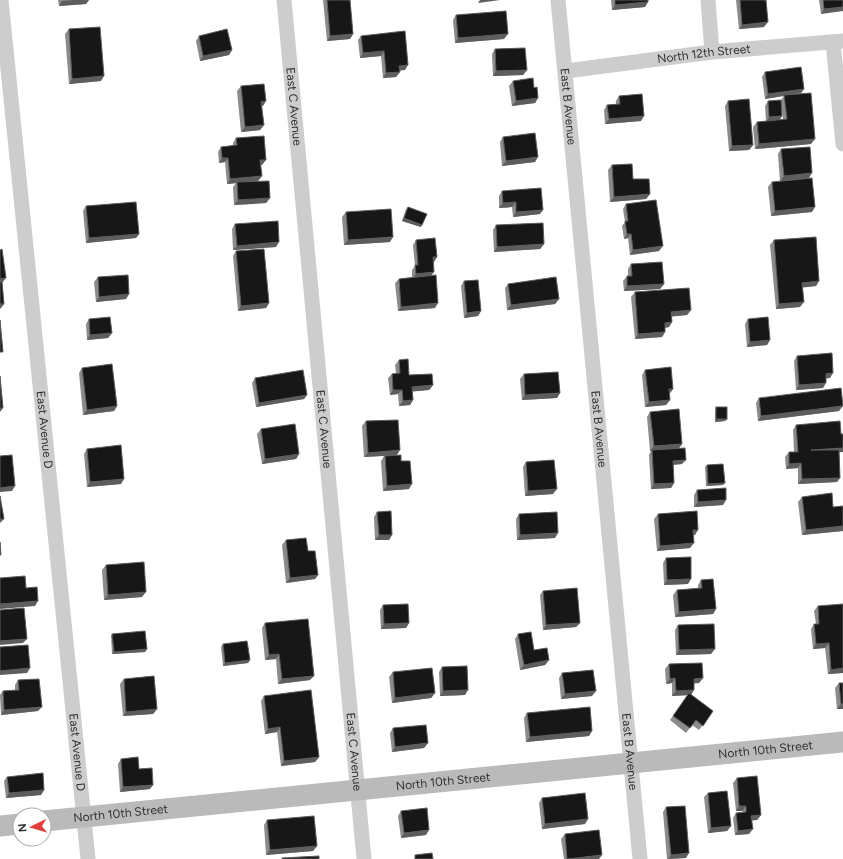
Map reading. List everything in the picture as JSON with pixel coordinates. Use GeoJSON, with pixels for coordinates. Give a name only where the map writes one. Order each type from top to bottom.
{"type":"FeatureCollection","features":[{"type":"Feature","properties":{"kind":"street","name":"East Avenue D"},"geometry":{"type":"LineString","coordinates":[[1,0],[88,859]]}},
{"type":"Feature","properties":{"kind":"street","name":"East C Avenue"},"geometry":{"type":"LineString","coordinates":[[284,0],[356,791],[364,859]]}},
{"type":"Feature","properties":{"kind":"street","name":"East B Avenue"},"geometry":{"type":"LineString","coordinates":[[558,0],[566,71],[640,859]]}},
{"type":"Feature","properties":{"kind":"street"},"geometry":{"type":"LineString","coordinates":[[708,0],[712,52]]}},
{"type":"Feature","properties":{"kind":"street","name":"North 12th Street"},"geometry":{"type":"LineString","coordinates":[[566,71],[712,52],[838,41]]}},
{"type":"Feature","properties":{"kind":"street"},"geometry":{"type":"LineString","coordinates":[[838,41],[843,144]]}},
{"type":"Feature","properties":{"kind":"street","name":"North 10th Street"},"geometry":{"type":"LineString","coordinates":[[52,820],[843,742]]}},
{"type":"Feature","properties":{"kind":"street"},"geometry":{"type":"LineString","coordinates":[[0,826],[12,825]]}},
{"type":"Feature","properties":{"kind":"building"},"geometry":{"type":"Polygon","coordinates":[[[327,0],[350,0],[353,34],[330,36],[327,0]]]}},
{"type":"Feature","properties":{"kind":"building"},"geometry":{"type":"Polygon","coordinates":[[[615,0],[648,0],[648,2],[615,5],[615,0]]]}},
{"type":"Feature","properties":{"kind":"building"},"geometry":{"type":"Polygon","coordinates":[[[740,0],[766,0],[768,22],[742,25],[740,0]]]}},
{"type":"Feature","properties":{"kind":"building"},"geometry":{"type":"Polygon","coordinates":[[[823,0],[843,0],[843,7],[824,9],[823,0]]]}},
{"type":"Feature","properties":{"kind":"building"},"geometry":{"type":"Polygon","coordinates":[[[506,11],[508,34],[458,38],[456,15],[506,11]]]}},
{"type":"Feature","properties":{"kind":"building"},"geometry":{"type":"Polygon","coordinates":[[[100,27],[104,76],[72,79],[69,29],[100,27]]]}},
{"type":"Feature","properties":{"kind":"building"},"geometry":{"type":"Polygon","coordinates":[[[227,29],[232,50],[203,56],[199,36],[227,29]]]}},
{"type":"Feature","properties":{"kind":"building"},"geometry":{"type":"Polygon","coordinates":[[[405,31],[408,65],[399,66],[400,72],[386,73],[384,51],[363,53],[361,36],[405,31]]]}},
{"type":"Feature","properties":{"kind":"building"},"geometry":{"type":"Polygon","coordinates":[[[525,48],[527,70],[496,71],[495,49],[525,48]]]}},
{"type":"Feature","properties":{"kind":"building"},"geometry":{"type":"Polygon","coordinates":[[[801,67],[804,89],[768,94],[765,72],[801,67]]]}},
{"type":"Feature","properties":{"kind":"building"},"geometry":{"type":"Polygon","coordinates":[[[533,78],[534,88],[537,87],[538,98],[516,101],[513,81],[533,78]]]}},
{"type":"Feature","properties":{"kind":"building"},"geometry":{"type":"Polygon","coordinates":[[[264,84],[266,101],[261,102],[264,125],[245,127],[241,86],[264,84]]]}},
{"type":"Feature","properties":{"kind":"building"},"geometry":{"type":"Polygon","coordinates":[[[811,93],[815,139],[759,144],[757,122],[787,119],[784,95],[811,93]]]}},
{"type":"Feature","properties":{"kind":"building"},"geometry":{"type":"Polygon","coordinates":[[[642,94],[644,116],[609,119],[607,105],[620,104],[619,96],[642,94]]]}},
{"type":"Feature","properties":{"kind":"building"},"geometry":{"type":"Polygon","coordinates":[[[749,99],[753,145],[732,146],[728,101],[749,99]]]}},
{"type":"Feature","properties":{"kind":"building"},"geometry":{"type":"Polygon","coordinates":[[[781,100],[782,116],[769,117],[768,101],[781,100]]]}},
{"type":"Feature","properties":{"kind":"building"},"geometry":{"type":"Polygon","coordinates":[[[535,133],[538,157],[506,161],[503,137],[535,133]]]}},
{"type":"Feature","properties":{"kind":"building"},"geometry":{"type":"Polygon","coordinates":[[[264,136],[266,160],[260,160],[262,176],[230,179],[228,158],[222,158],[221,147],[237,145],[236,138],[264,136]]]}},
{"type":"Feature","properties":{"kind":"building"},"geometry":{"type":"Polygon","coordinates":[[[810,147],[812,173],[784,176],[781,149],[810,147]]]}},
{"type":"Feature","properties":{"kind":"building"},"geometry":{"type":"Polygon","coordinates":[[[632,164],[633,179],[649,179],[650,194],[614,197],[612,165],[632,164]]]}},
{"type":"Feature","properties":{"kind":"building"},"geometry":{"type":"Polygon","coordinates":[[[812,178],[815,207],[775,211],[772,182],[812,178]]]}},
{"type":"Feature","properties":{"kind":"building"},"geometry":{"type":"Polygon","coordinates":[[[269,181],[270,198],[238,200],[237,182],[269,181]]]}},
{"type":"Feature","properties":{"kind":"building"},"geometry":{"type":"Polygon","coordinates":[[[541,188],[543,210],[516,212],[516,202],[503,203],[502,191],[541,188]]]}},
{"type":"Feature","properties":{"kind":"building"},"geometry":{"type":"Polygon","coordinates":[[[656,200],[663,246],[633,250],[631,234],[627,234],[625,221],[628,221],[626,204],[656,200]]]}},
{"type":"Feature","properties":{"kind":"building"},"geometry":{"type":"Polygon","coordinates":[[[136,202],[139,234],[89,238],[86,206],[136,202]]]}},
{"type":"Feature","properties":{"kind":"building"},"geometry":{"type":"Polygon","coordinates":[[[408,207],[427,214],[422,225],[404,218],[408,207]]]}},
{"type":"Feature","properties":{"kind":"building"},"geometry":{"type":"Polygon","coordinates":[[[391,209],[393,237],[348,240],[346,212],[391,209]]]}},
{"type":"Feature","properties":{"kind":"building"},"geometry":{"type":"Polygon","coordinates":[[[278,221],[279,242],[237,246],[235,224],[278,221]]]}},
{"type":"Feature","properties":{"kind":"building"},"geometry":{"type":"Polygon","coordinates":[[[543,223],[544,244],[497,247],[496,225],[543,223]]]}},
{"type":"Feature","properties":{"kind":"building"},"geometry":{"type":"Polygon","coordinates":[[[816,237],[819,281],[802,283],[804,302],[779,304],[774,240],[816,237]]]}},
{"type":"Feature","properties":{"kind":"building"},"geometry":{"type":"Polygon","coordinates":[[[435,238],[437,257],[433,257],[434,272],[416,274],[415,265],[418,265],[416,240],[435,238]]]}},
{"type":"Feature","properties":{"kind":"building"},"geometry":{"type":"Polygon","coordinates":[[[2,249],[6,278],[0,279],[0,250],[2,249]]]}},
{"type":"Feature","properties":{"kind":"building"},"geometry":{"type":"Polygon","coordinates":[[[264,249],[269,303],[241,306],[236,251],[264,249]]]}},
{"type":"Feature","properties":{"kind":"building"},"geometry":{"type":"Polygon","coordinates":[[[662,262],[664,284],[627,286],[627,276],[632,276],[631,264],[662,262]]]}},
{"type":"Feature","properties":{"kind":"building"},"geometry":{"type":"Polygon","coordinates":[[[128,275],[129,294],[99,297],[98,277],[128,275]]]}},
{"type":"Feature","properties":{"kind":"building"},"geometry":{"type":"Polygon","coordinates":[[[436,275],[438,303],[401,307],[399,279],[436,275]]]}},
{"type":"Feature","properties":{"kind":"building"},"geometry":{"type":"Polygon","coordinates":[[[556,277],[559,299],[511,305],[508,284],[556,277]]]}},
{"type":"Feature","properties":{"kind":"building"},"geometry":{"type":"Polygon","coordinates":[[[478,280],[481,311],[467,313],[464,281],[478,280]]]}},
{"type":"Feature","properties":{"kind":"building"},"geometry":{"type":"Polygon","coordinates":[[[0,282],[2,282],[4,304],[0,304],[0,282]]]}},
{"type":"Feature","properties":{"kind":"building"},"geometry":{"type":"Polygon","coordinates":[[[689,288],[691,310],[671,312],[672,322],[665,323],[665,332],[638,334],[635,292],[689,288]]]}},
{"type":"Feature","properties":{"kind":"building"},"geometry":{"type":"Polygon","coordinates":[[[110,317],[112,333],[90,335],[89,319],[110,317]]]}},
{"type":"Feature","properties":{"kind":"building"},"geometry":{"type":"Polygon","coordinates":[[[768,317],[770,340],[750,342],[748,319],[768,317]]]}},
{"type":"Feature","properties":{"kind":"building"},"geometry":{"type":"Polygon","coordinates":[[[0,320],[3,352],[0,352],[0,320]]]}},
{"type":"Feature","properties":{"kind":"building"},"geometry":{"type":"Polygon","coordinates":[[[832,353],[833,373],[826,374],[826,383],[799,385],[797,356],[832,353]]]}},
{"type":"Feature","properties":{"kind":"building"},"geometry":{"type":"Polygon","coordinates":[[[408,359],[409,375],[432,374],[433,385],[412,387],[413,400],[403,401],[402,390],[393,390],[392,374],[400,373],[399,360],[408,359]]]}},
{"type":"Feature","properties":{"kind":"building"},"geometry":{"type":"Polygon","coordinates":[[[112,364],[117,406],[87,410],[82,368],[112,364]]]}},
{"type":"Feature","properties":{"kind":"building"},"geometry":{"type":"Polygon","coordinates":[[[671,367],[673,389],[669,389],[670,400],[649,402],[645,370],[671,367]]]}},
{"type":"Feature","properties":{"kind":"building"},"geometry":{"type":"Polygon","coordinates":[[[303,370],[307,395],[259,403],[255,378],[303,370]]]}},
{"type":"Feature","properties":{"kind":"building"},"geometry":{"type":"Polygon","coordinates":[[[558,372],[560,393],[525,395],[524,374],[558,372]]]}},
{"type":"Feature","properties":{"kind":"building"},"geometry":{"type":"Polygon","coordinates":[[[0,376],[3,408],[0,408],[0,376]]]}},
{"type":"Feature","properties":{"kind":"building"},"geometry":{"type":"Polygon","coordinates":[[[841,388],[843,406],[761,416],[759,398],[841,388]]]}},
{"type":"Feature","properties":{"kind":"building"},"geometry":{"type":"Polygon","coordinates":[[[716,407],[727,407],[727,419],[716,419],[716,407]]]}},
{"type":"Feature","properties":{"kind":"building"},"geometry":{"type":"Polygon","coordinates":[[[679,409],[682,444],[654,446],[650,412],[679,409]]]}},
{"type":"Feature","properties":{"kind":"building"},"geometry":{"type":"Polygon","coordinates":[[[398,420],[400,450],[368,453],[366,421],[398,420]]]}},
{"type":"Feature","properties":{"kind":"building"},"geometry":{"type":"Polygon","coordinates":[[[840,421],[841,434],[843,434],[843,448],[811,450],[839,450],[840,478],[802,479],[801,463],[789,464],[789,452],[798,452],[796,425],[840,421]]]}},
{"type":"Feature","properties":{"kind":"building"},"geometry":{"type":"Polygon","coordinates":[[[295,424],[299,454],[265,459],[261,429],[295,424]]]}},
{"type":"Feature","properties":{"kind":"building"},"geometry":{"type":"Polygon","coordinates":[[[121,445],[124,479],[90,482],[87,449],[121,445]]]}},
{"type":"Feature","properties":{"kind":"building"},"geometry":{"type":"Polygon","coordinates":[[[685,448],[686,460],[673,461],[674,483],[654,484],[652,450],[685,448]]]}},
{"type":"Feature","properties":{"kind":"building"},"geometry":{"type":"Polygon","coordinates":[[[12,455],[15,486],[0,488],[0,456],[12,455]]]}},
{"type":"Feature","properties":{"kind":"building"},"geometry":{"type":"Polygon","coordinates":[[[401,455],[401,461],[410,461],[412,484],[387,486],[385,456],[401,455]]]}},
{"type":"Feature","properties":{"kind":"building"},"geometry":{"type":"Polygon","coordinates":[[[554,460],[557,489],[528,491],[526,462],[554,460]]]}},
{"type":"Feature","properties":{"kind":"building"},"geometry":{"type":"Polygon","coordinates":[[[723,464],[725,483],[708,484],[707,465],[723,464]]]}},
{"type":"Feature","properties":{"kind":"building"},"geometry":{"type":"Polygon","coordinates":[[[726,488],[726,500],[698,502],[697,490],[726,488]]]}},
{"type":"Feature","properties":{"kind":"building"},"geometry":{"type":"Polygon","coordinates":[[[832,493],[833,507],[843,506],[843,526],[806,530],[802,497],[832,493]]]}},
{"type":"Feature","properties":{"kind":"building"},"geometry":{"type":"Polygon","coordinates":[[[0,496],[4,519],[0,519],[0,496]]]}},
{"type":"Feature","properties":{"kind":"building"},"geometry":{"type":"Polygon","coordinates":[[[391,511],[392,535],[379,535],[377,512],[391,511]]]}},
{"type":"Feature","properties":{"kind":"building"},"geometry":{"type":"Polygon","coordinates":[[[697,511],[698,530],[693,530],[694,543],[660,546],[658,514],[697,511]]]}},
{"type":"Feature","properties":{"kind":"building"},"geometry":{"type":"Polygon","coordinates":[[[557,512],[558,533],[520,535],[519,514],[557,512]]]}},
{"type":"Feature","properties":{"kind":"building"},"geometry":{"type":"Polygon","coordinates":[[[306,538],[308,551],[315,551],[318,575],[290,578],[286,540],[306,538]]]}},
{"type":"Feature","properties":{"kind":"building"},"geometry":{"type":"Polygon","coordinates":[[[691,557],[691,579],[667,580],[666,558],[691,557]]]}},
{"type":"Feature","properties":{"kind":"building"},"geometry":{"type":"Polygon","coordinates":[[[144,562],[146,592],[108,595],[106,565],[144,562]]]}},
{"type":"Feature","properties":{"kind":"building"},"geometry":{"type":"Polygon","coordinates":[[[25,576],[26,588],[37,587],[38,601],[0,604],[0,578],[25,576]]]}},
{"type":"Feature","properties":{"kind":"building"},"geometry":{"type":"Polygon","coordinates":[[[713,579],[716,609],[679,612],[677,590],[702,588],[701,580],[713,579]]]}},
{"type":"Feature","properties":{"kind":"building"},"geometry":{"type":"Polygon","coordinates":[[[577,588],[580,623],[546,625],[543,591],[577,588]]]}},
{"type":"Feature","properties":{"kind":"building"},"geometry":{"type":"Polygon","coordinates":[[[408,604],[409,623],[384,624],[383,605],[408,604]]]}},
{"type":"Feature","properties":{"kind":"building"},"geometry":{"type":"Polygon","coordinates":[[[843,604],[843,668],[831,670],[829,643],[816,644],[814,624],[819,624],[818,606],[843,604]]]}},
{"type":"Feature","properties":{"kind":"building"},"geometry":{"type":"Polygon","coordinates":[[[24,608],[27,639],[0,641],[0,610],[24,608]]]}},
{"type":"Feature","properties":{"kind":"building"},"geometry":{"type":"Polygon","coordinates":[[[308,619],[314,676],[282,679],[279,654],[269,655],[265,623],[308,619]]]}},
{"type":"Feature","properties":{"kind":"building"},"geometry":{"type":"Polygon","coordinates":[[[714,624],[715,649],[679,650],[678,625],[714,624]]]}},
{"type":"Feature","properties":{"kind":"building"},"geometry":{"type":"Polygon","coordinates":[[[145,631],[147,649],[114,652],[112,634],[145,631]]]}},
{"type":"Feature","properties":{"kind":"building"},"geometry":{"type":"Polygon","coordinates":[[[531,632],[534,650],[547,648],[549,660],[524,665],[518,634],[531,632]]]}},
{"type":"Feature","properties":{"kind":"building"},"geometry":{"type":"Polygon","coordinates":[[[247,641],[250,660],[225,663],[223,644],[247,641]]]}},
{"type":"Feature","properties":{"kind":"building"},"geometry":{"type":"Polygon","coordinates":[[[28,645],[30,668],[0,671],[0,647],[28,645]]]}},
{"type":"Feature","properties":{"kind":"building"},"geometry":{"type":"Polygon","coordinates":[[[702,663],[703,678],[694,679],[694,690],[676,691],[675,678],[670,679],[669,664],[702,663]]]}},
{"type":"Feature","properties":{"kind":"building"},"geometry":{"type":"Polygon","coordinates":[[[467,666],[468,690],[443,691],[442,667],[467,666]]]}},
{"type":"Feature","properties":{"kind":"building"},"geometry":{"type":"Polygon","coordinates":[[[432,668],[435,693],[395,698],[393,672],[432,668]]]}},
{"type":"Feature","properties":{"kind":"building"},"geometry":{"type":"Polygon","coordinates":[[[593,670],[596,691],[565,694],[562,673],[593,670]]]}},
{"type":"Feature","properties":{"kind":"building"},"geometry":{"type":"Polygon","coordinates":[[[154,676],[157,709],[126,712],[124,679],[154,676]]]}},
{"type":"Feature","properties":{"kind":"building"},"geometry":{"type":"Polygon","coordinates":[[[39,679],[42,707],[4,710],[3,691],[19,690],[18,680],[39,679]]]}},
{"type":"Feature","properties":{"kind":"building"},"geometry":{"type":"Polygon","coordinates":[[[839,683],[843,683],[843,704],[841,704],[839,683]]]}},
{"type":"Feature","properties":{"kind":"building"},"geometry":{"type":"Polygon","coordinates":[[[311,690],[319,757],[284,761],[280,727],[268,729],[264,696],[311,690]]]}},
{"type":"Feature","properties":{"kind":"building"},"geometry":{"type":"Polygon","coordinates":[[[689,693],[713,711],[703,726],[696,720],[690,728],[673,716],[689,693]]]}},
{"type":"Feature","properties":{"kind":"building"},"geometry":{"type":"Polygon","coordinates":[[[590,707],[592,731],[530,737],[527,713],[590,707]]]}},
{"type":"Feature","properties":{"kind":"building"},"geometry":{"type":"Polygon","coordinates":[[[426,725],[428,743],[395,747],[393,728],[426,725]]]}},
{"type":"Feature","properties":{"kind":"building"},"geometry":{"type":"Polygon","coordinates":[[[138,757],[139,769],[152,768],[153,785],[123,787],[121,759],[138,757]]]}},
{"type":"Feature","properties":{"kind":"building"},"geometry":{"type":"Polygon","coordinates":[[[43,773],[44,790],[9,793],[7,777],[43,773]]]}},
{"type":"Feature","properties":{"kind":"building"},"geometry":{"type":"Polygon","coordinates":[[[757,776],[761,815],[751,816],[753,829],[738,831],[736,813],[746,812],[746,806],[739,806],[737,778],[757,776]]]}},
{"type":"Feature","properties":{"kind":"building"},"geometry":{"type":"Polygon","coordinates":[[[727,791],[731,826],[711,828],[708,793],[727,791]]]}},
{"type":"Feature","properties":{"kind":"building"},"geometry":{"type":"Polygon","coordinates":[[[585,793],[588,819],[545,824],[542,798],[585,793]]]}},
{"type":"Feature","properties":{"kind":"building"},"geometry":{"type":"Polygon","coordinates":[[[685,806],[689,853],[671,855],[666,807],[685,806]]]}},
{"type":"Feature","properties":{"kind":"building"},"geometry":{"type":"Polygon","coordinates":[[[427,808],[429,830],[404,833],[401,811],[427,808]]]}},
{"type":"Feature","properties":{"kind":"building"},"geometry":{"type":"Polygon","coordinates":[[[314,816],[317,846],[270,850],[267,820],[314,816]]]}},
{"type":"Feature","properties":{"kind":"building"},"geometry":{"type":"Polygon","coordinates":[[[599,830],[602,855],[567,859],[565,834],[599,830]]]}},
{"type":"Feature","properties":{"kind":"building"},"geometry":{"type":"Polygon","coordinates":[[[432,853],[433,859],[415,859],[415,855],[432,853]]]}},
{"type":"Feature","properties":{"kind":"building"},"geometry":{"type":"Polygon","coordinates":[[[319,856],[319,859],[282,859],[282,858],[319,856]]]}}]}
